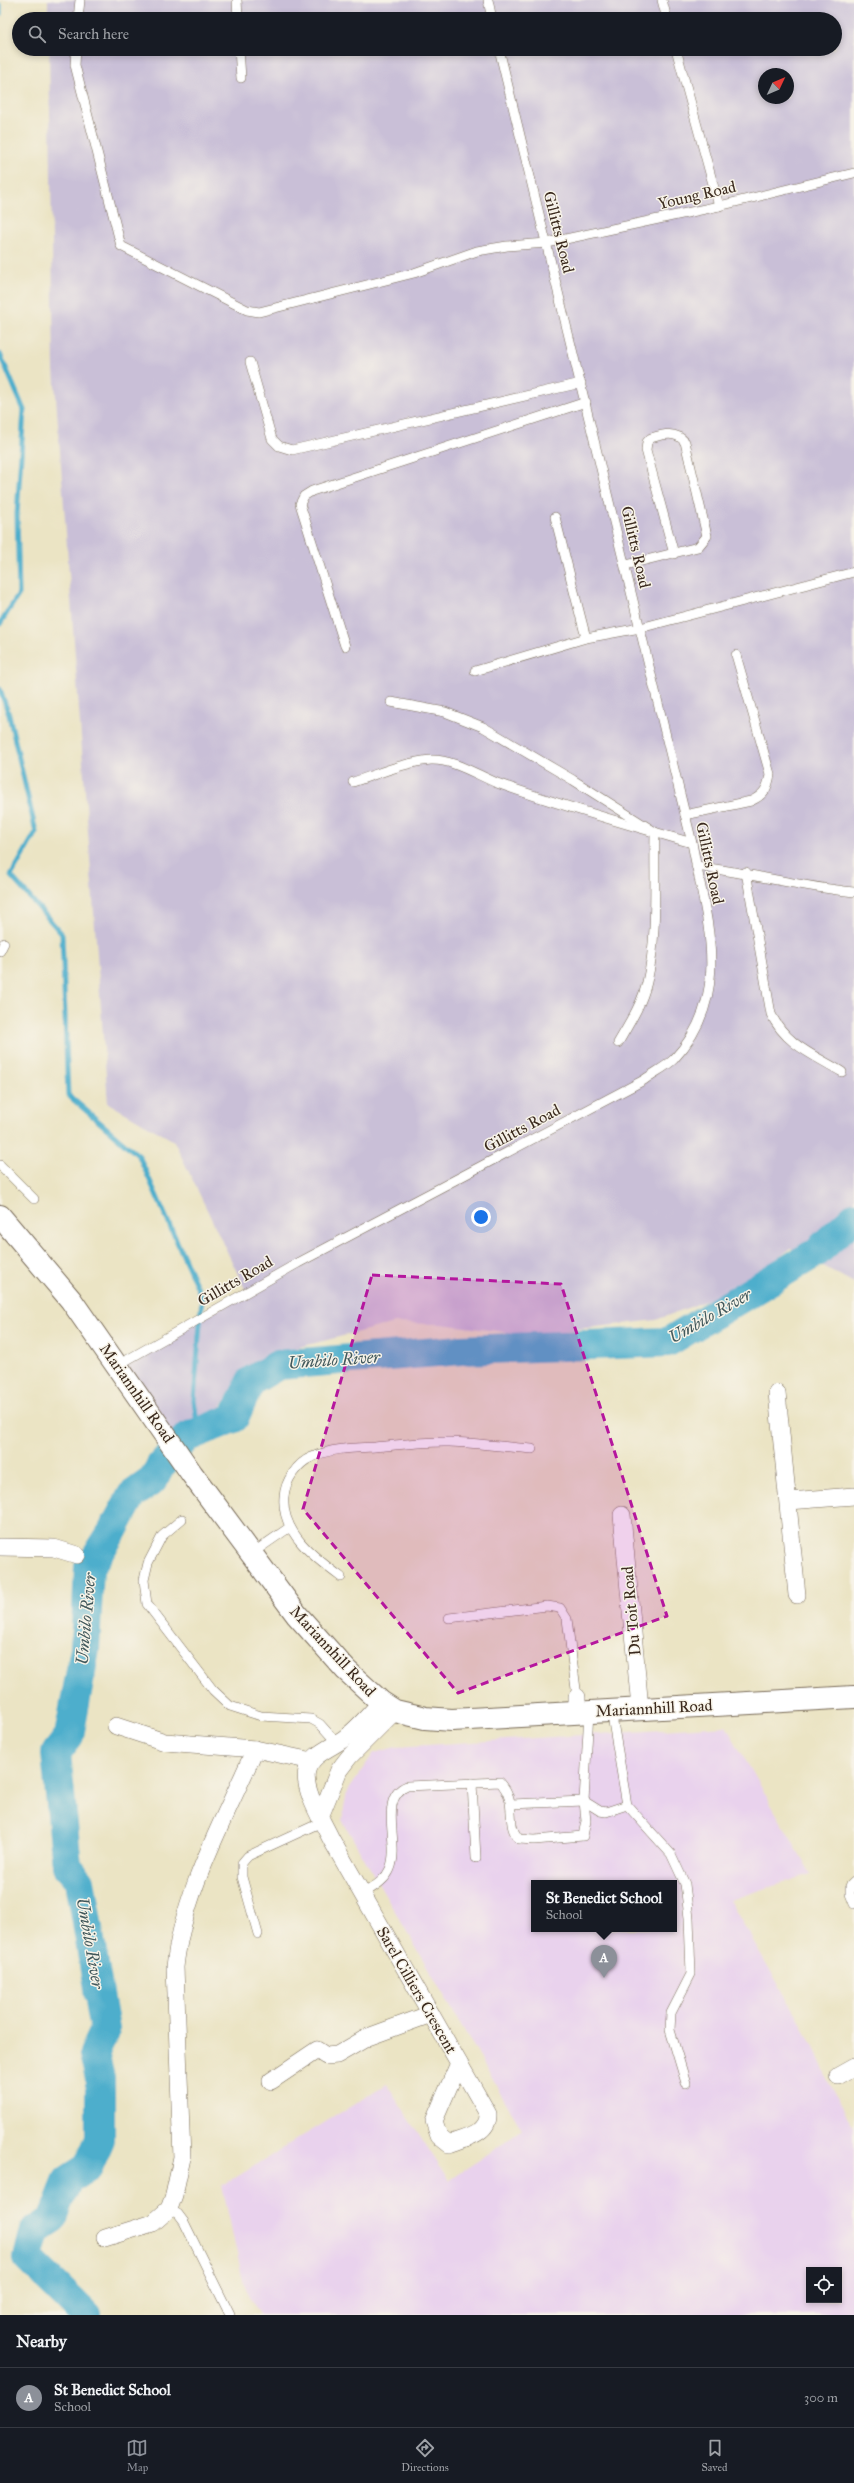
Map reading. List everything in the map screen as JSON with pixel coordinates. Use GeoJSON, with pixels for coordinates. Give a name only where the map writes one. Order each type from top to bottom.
{"type":"FeatureCollection","features":[{"type":"Feature","properties":{"kind":"street","name":"Mariannhill Road"},"geometry":{"type":"LineString","coordinates":[[0,1216],[71,1300],[192,1474],[297,1615],[346,1670],[388,1707],[425,1718],[452,1720],[581,1707],[611,1710],[854,1697]]}},
{"type":"Feature","properties":{"kind":"street"},"geometry":{"type":"LineString","coordinates":[[777,1393],[789,1501],[797,1595]]}},
{"type":"Feature","properties":{"kind":"street"},"geometry":{"type":"LineString","coordinates":[[789,1501],[854,1496]]}},
{"type":"Feature","properties":{"kind":"street","name":"Du Toit Road"},"geometry":{"type":"LineString","coordinates":[[622,1515],[640,1708]]}},
{"type":"Feature","properties":{"kind":"street"},"geometry":{"type":"LineString","coordinates":[[0,1547],[54,1548],[77,1555]]}},
{"type":"Feature","properties":{"kind":"street"},"geometry":{"type":"LineString","coordinates":[[116,1726],[165,1742],[255,1749],[312,1761],[388,1707]]}},
{"type":"Feature","properties":{"kind":"street"},"geometry":{"type":"LineString","coordinates":[[321,1820],[339,1770],[388,1707]]}},
{"type":"Feature","properties":{"kind":"street"},"geometry":{"type":"LineString","coordinates":[[105,2238],[154,2222],[169,2209],[182,2158],[174,1967],[177,1940],[198,1879],[255,1749]]}},
{"type":"Feature","properties":{"kind":"street","name":"Sarel Cilliers Crescent"},"geometry":{"type":"LineString","coordinates":[[312,1761],[308,1769],[308,1784],[321,1820],[482,2102],[488,2120],[482,2130],[449,2144],[439,2136],[434,2121],[459,2063]]}},
{"type":"Feature","properties":{"kind":"street"},"geometry":{"type":"LineString","coordinates":[[271,2082],[317,2050],[326,2056],[337,2055],[368,2037],[431,2014]]}},
{"type":"Feature","properties":{"kind":"street"},"geometry":{"type":"LineString","coordinates":[[838,2076],[854,2067]]}},
{"type":"Feature","properties":{"kind":"lane"},"geometry":{"type":"LineString","coordinates":[[79,12],[80,0]]}},
{"type":"Feature","properties":{"kind":"lane"},"geometry":{"type":"LineString","coordinates":[[237,0],[238,12]]}},
{"type":"Feature","properties":{"kind":"lane"},"geometry":{"type":"LineString","coordinates":[[488,0],[491,12]]}},
{"type":"Feature","properties":{"kind":"lane"},"geometry":{"type":"LineString","coordinates":[[662,0],[665,12]]}},
{"type":"Feature","properties":{"kind":"lane","name":"Young Road"},"geometry":{"type":"LineString","coordinates":[[76,56],[75,65],[121,246],[247,310],[259,312],[414,273],[478,251],[507,246],[547,243],[719,206],[854,173]]}},
{"type":"Feature","properties":{"kind":"lane"},"geometry":{"type":"LineString","coordinates":[[239,56],[241,78]]}},
{"type":"Feature","properties":{"kind":"lane","name":"Gillitts Road"},"geometry":{"type":"LineString","coordinates":[[118,1366],[298,1263],[644,1080],[673,1060],[697,1026],[709,996],[712,948],[692,843],[626,564],[502,56]]}},
{"type":"Feature","properties":{"kind":"lane"},"geometry":{"type":"LineString","coordinates":[[678,56],[719,206]]}},
{"type":"Feature","properties":{"kind":"lane"},"geometry":{"type":"LineString","coordinates":[[250,362],[272,440],[279,446],[292,450],[581,383]]}},
{"type":"Feature","properties":{"kind":"lane"},"geometry":{"type":"LineString","coordinates":[[345,646],[300,504],[304,496],[312,491],[586,402]]}},
{"type":"Feature","properties":{"kind":"lane"},"geometry":{"type":"LineString","coordinates":[[626,564],[674,554],[698,547],[704,542],[708,530],[685,442],[680,436],[674,434],[651,438],[647,442],[646,450],[674,554]]}},
{"type":"Feature","properties":{"kind":"lane"},"geometry":{"type":"LineString","coordinates":[[555,517],[586,638]]}},
{"type":"Feature","properties":{"kind":"lane"},"geometry":{"type":"LineString","coordinates":[[475,670],[586,638],[640,628],[854,572]]}},
{"type":"Feature","properties":{"kind":"lane"},"geometry":{"type":"LineString","coordinates":[[685,815],[751,801],[760,797],[768,784],[770,774],[736,655]]}},
{"type":"Feature","properties":{"kind":"lane"},"geometry":{"type":"LineString","coordinates":[[391,702],[445,712],[483,727],[573,780],[654,832]]}},
{"type":"Feature","properties":{"kind":"lane"},"geometry":{"type":"LineString","coordinates":[[352,782],[413,763],[433,760],[459,766],[497,782],[596,815],[692,843]]}},
{"type":"Feature","properties":{"kind":"lane"},"geometry":{"type":"LineString","coordinates":[[618,1043],[637,1010],[647,982],[653,936],[654,832]]}},
{"type":"Feature","properties":{"kind":"lane"},"geometry":{"type":"LineString","coordinates":[[696,866],[746,872],[814,888],[854,892]]}},
{"type":"Feature","properties":{"kind":"lane"},"geometry":{"type":"LineString","coordinates":[[746,872],[772,1014],[777,1027],[795,1044],[842,1072]]}},
{"type":"Feature","properties":{"kind":"lane"},"geometry":{"type":"LineString","coordinates":[[2,1171],[34,1199]]}},
{"type":"Feature","properties":{"kind":"lane"},"geometry":{"type":"LineString","coordinates":[[341,1577],[312,1556],[290,1527],[283,1505],[285,1489],[290,1478],[300,1465],[311,1457],[327,1451],[449,1442],[532,1449]]}},
{"type":"Feature","properties":{"kind":"lane"},"geometry":{"type":"LineString","coordinates":[[182,1519],[162,1536],[148,1563],[144,1580],[147,1604],[213,1690],[230,1706],[261,1716],[311,1719],[320,1724],[336,1743]]}},
{"type":"Feature","properties":{"kind":"lane"},"geometry":{"type":"LineString","coordinates":[[251,1554],[290,1527]]}},
{"type":"Feature","properties":{"kind":"lane"},"geometry":{"type":"LineString","coordinates":[[363,1894],[385,1879],[391,1868],[394,1854],[391,1804],[397,1793],[407,1786],[500,1782],[509,1793],[513,1832],[519,1839],[534,1840],[583,1836],[586,1821],[581,1707],[567,1619],[560,1608],[547,1606],[449,1618]]}},
{"type":"Feature","properties":{"kind":"lane"},"geometry":{"type":"LineString","coordinates":[[611,1710],[626,1806],[671,1854],[685,1884],[689,1918],[691,1974],[671,2013],[670,2030],[686,2082]]}},
{"type":"Feature","properties":{"kind":"lane"},"geometry":{"type":"LineString","coordinates":[[472,1783],[476,1858]]}},
{"type":"Feature","properties":{"kind":"lane"},"geometry":{"type":"LineString","coordinates":[[511,1804],[584,1801],[600,1811],[606,1812],[626,1806]]}},
{"type":"Feature","properties":{"kind":"lane"},"geometry":{"type":"LineString","coordinates":[[258,1934],[242,1877],[242,1863],[248,1856],[321,1820]]}},
{"type":"Feature","properties":{"kind":"lane"},"geometry":{"type":"LineString","coordinates":[[854,1882],[850,1886],[850,1894],[854,1904]]}},
{"type":"Feature","properties":{"kind":"lane"},"geometry":{"type":"LineString","coordinates":[[169,2209],[178,2214],[184,2222],[230,2315]]}},
{"type":"Feature","properties":{"kind":"highlighted area"},"geometry":{"type":"Polygon","coordinates":[[[372,1275],[561,1284],[667,1616],[458,1693],[303,1509],[372,1275]]]}},
{"type":"Feature","properties":{"kind":"shaded area"},"geometry":{"type":"Polygon","coordinates":[[[48,0],[854,0],[854,1283],[791,1248],[742,1287],[656,1320],[528,1335],[441,1324],[394,1323],[272,1354],[240,1373],[219,1412],[173,1445],[119,1366],[247,1293],[174,1141],[108,1103],[54,370],[49,56],[842,56],[842,12],[48,12],[48,0]]]}},
{"type":"Feature","properties":{"kind":"shaded area"},"geometry":{"type":"Polygon","coordinates":[[[726,1726],[811,1874],[729,1900],[810,2038],[831,2087],[854,2127],[854,2315],[260,2315],[244,2285],[222,2186],[387,2084],[449,2181],[522,2130],[342,1820],[347,1791],[374,1753],[396,1747],[726,1726]]]}},
{"type":"Feature","properties":{"kind":"waterway"},"geometry":{"type":"LineString","coordinates":[[0,6],[0,14]]}},
{"type":"Feature","properties":{"kind":"waterway"},"geometry":{"type":"LineString","coordinates":[[0,354],[24,410],[17,514],[19,594],[0,624]]}},
{"type":"Feature","properties":{"kind":"waterway"},"geometry":{"type":"LineString","coordinates":[[0,689],[9,715],[36,832],[11,876],[62,934],[68,1095],[139,1156],[202,1298],[194,1400],[197,1423],[187,1437]]}},
{"type":"Feature","properties":{"kind":"waterway","name":"Umbilo River"},"geometry":{"type":"LineString","coordinates":[[86,2315],[28,2258],[35,2230],[53,2218],[68,2180],[88,2167],[100,2139],[100,2078],[94,2054],[105,2030],[80,1881],[67,1866],[56,1753],[69,1736],[85,1649],[89,1568],[112,1532],[132,1495],[153,1480],[161,1465],[187,1437],[234,1418],[251,1381],[278,1365],[461,1350],[668,1342],[817,1252],[854,1217]]}},
{"type":"Feature","properties":{"kind":"place","name":"St Benedict School"},"geometry":{"type":"Point","coordinates":[604,1978]}}]}
